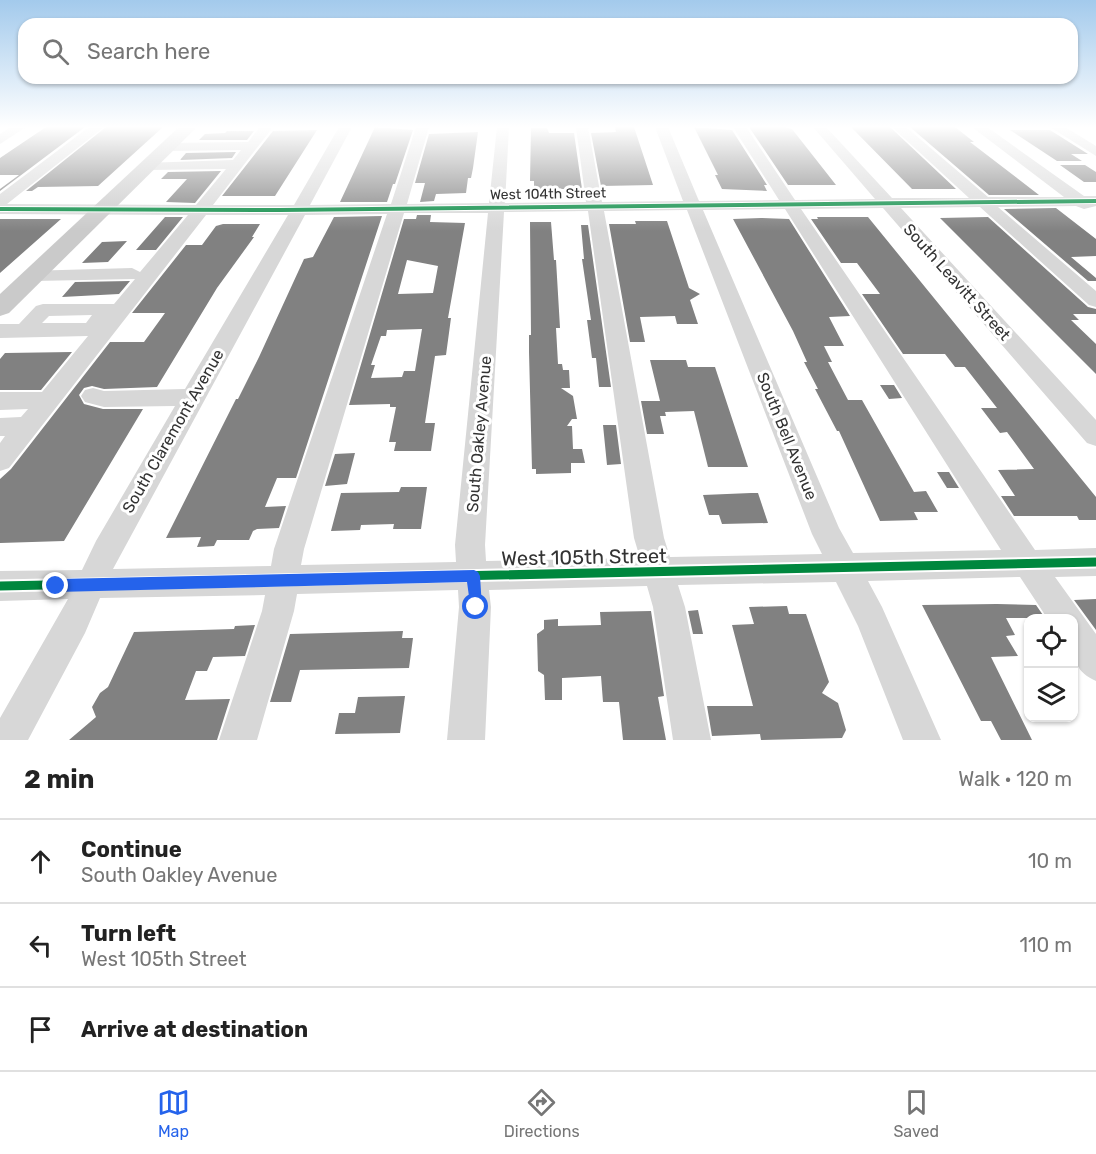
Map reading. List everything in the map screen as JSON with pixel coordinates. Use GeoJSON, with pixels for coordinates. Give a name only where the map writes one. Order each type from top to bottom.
{"type":"FeatureCollection","features":[{"type":"Feature","properties":{"kind":"main road"},"geometry":{"type":"LineString","coordinates":[[0,308],[153,162]]}},
{"type":"Feature","properties":{"kind":"street"},"geometry":{"type":"LineString","coordinates":[[0,202],[53,162]]}},
{"type":"Feature","properties":{"kind":"street","name":"South Claremont Avenue"},"geometry":{"type":"LineString","coordinates":[[8,740],[74,622],[106,550],[326,162]]}},
{"type":"Feature","properties":{"kind":"street"},"geometry":{"type":"LineString","coordinates":[[238,740],[278,611],[289,549],[412,162]]}},
{"type":"Feature","properties":{"kind":"street","name":"South Oakley Avenue"},"geometry":{"type":"LineString","coordinates":[[466,740],[476,607],[470,545],[500,162]]}},
{"type":"Feature","properties":{"kind":"street"},"geometry":{"type":"LineString","coordinates":[[588,162],[650,538],[669,607],[692,740]]}},
{"type":"Feature","properties":{"kind":"street","name":"South Bell Avenue"},"geometry":{"type":"LineString","coordinates":[[674,162],[827,534],[871,618],[922,740]]}},
{"type":"Feature","properties":{"kind":"street"},"geometry":{"type":"LineString","coordinates":[[761,162],[1063,614]]}},
{"type":"Feature","properties":{"kind":"street","name":"South Leavitt Street"},"geometry":{"type":"LineString","coordinates":[[850,162],[1096,436]]}},
{"type":"Feature","properties":{"kind":"street"},"geometry":{"type":"LineString","coordinates":[[937,162],[1096,301]]}},
{"type":"Feature","properties":{"kind":"street"},"geometry":{"type":"LineString","coordinates":[[1029,162],[1088,201],[1096,212]]}},
{"type":"Feature","properties":{"kind":"street"},"geometry":{"type":"LineString","coordinates":[[148,166],[238,164]]}},
{"type":"Feature","properties":{"kind":"street"},"geometry":{"type":"LineString","coordinates":[[0,461],[238,164]]}},
{"type":"Feature","properties":{"kind":"street","name":"West 104th Street"},"geometry":{"type":"LineString","coordinates":[[0,209],[200,211],[1088,201]]}},
{"type":"Feature","properties":{"kind":"street"},"geometry":{"type":"LineString","coordinates":[[34,275],[132,274]]}},
{"type":"Feature","properties":{"kind":"street"},"geometry":{"type":"LineString","coordinates":[[0,331],[24,331]]}},
{"type":"Feature","properties":{"kind":"street"},"geometry":{"type":"LineString","coordinates":[[93,396],[104,399],[193,397]]}},
{"type":"Feature","properties":{"kind":"street"},"geometry":{"type":"LineString","coordinates":[[0,401],[49,400]]}},
{"type":"Feature","properties":{"kind":"street"},"geometry":{"type":"LineString","coordinates":[[0,427],[28,426]]}},
{"type":"Feature","properties":{"kind":"street","name":"West 105th Street"},"geometry":{"type":"LineString","coordinates":[[0,586],[1096,562]]}},
{"type":"Feature","properties":{"kind":"street"},"geometry":{"type":"LineString","coordinates":[[1078,636],[1096,664]]}},
{"type":"Feature","properties":{"kind":"building"},"geometry":{"type":"Polygon","coordinates":[[[0,162],[39,162],[0,191],[19,175],[0,175],[0,162]]]}},
{"type":"Feature","properties":{"kind":"building"},"geometry":{"type":"Polygon","coordinates":[[[63,162],[125,162],[98,186],[38,187],[32,191],[26,191],[63,162]]]}},
{"type":"Feature","properties":{"kind":"building"},"geometry":{"type":"Polygon","coordinates":[[[249,162],[297,162],[275,196],[222,196],[249,162]]]}},
{"type":"Feature","properties":{"kind":"building"},"geometry":{"type":"Polygon","coordinates":[[[359,162],[402,162],[387,202],[340,202],[359,162]]]}},
{"type":"Feature","properties":{"kind":"building"},"geometry":{"type":"Polygon","coordinates":[[[421,162],[474,162],[466,193],[436,194],[434,201],[420,202],[425,183],[415,183],[421,162]]]}},
{"type":"Feature","properties":{"kind":"building"},"geometry":{"type":"Polygon","coordinates":[[[530,162],[578,162],[582,189],[561,189],[561,194],[534,194],[534,181],[530,181],[530,162]]]}},
{"type":"Feature","properties":{"kind":"building"},"geometry":{"type":"Polygon","coordinates":[[[596,162],[645,162],[653,185],[601,186],[596,162]]]}},
{"type":"Feature","properties":{"kind":"building"},"geometry":{"type":"Polygon","coordinates":[[[711,162],[752,162],[767,185],[764,185],[767,191],[722,189],[715,175],[718,175],[711,162]]]}},
{"type":"Feature","properties":{"kind":"building"},"geometry":{"type":"Polygon","coordinates":[[[772,162],[818,162],[836,185],[788,185],[772,162]]]}},
{"type":"Feature","properties":{"kind":"building"},"geometry":{"type":"Polygon","coordinates":[[[885,162],[927,162],[956,189],[912,189],[885,162]]]}},
{"type":"Feature","properties":{"kind":"building"},"geometry":{"type":"Polygon","coordinates":[[[950,162],[995,162],[1039,195],[989,195],[950,162]]]}},
{"type":"Feature","properties":{"kind":"building"},"geometry":{"type":"Polygon","coordinates":[[[1060,165],[1085,165],[1096,172],[1096,182],[1084,182],[1060,165]]]}},
{"type":"Feature","properties":{"kind":"building"},"geometry":{"type":"Polygon","coordinates":[[[221,171],[195,203],[166,202],[187,179],[161,179],[168,172],[221,171]]]}},
{"type":"Feature","properties":{"kind":"building"},"geometry":{"type":"Polygon","coordinates":[[[1056,208],[1096,239],[1096,256],[1071,257],[1096,278],[1096,281],[1088,281],[1004,209],[1056,208]]]}},
{"type":"Feature","properties":{"kind":"building"},"geometry":{"type":"Polygon","coordinates":[[[417,215],[431,215],[430,222],[465,223],[448,318],[451,318],[446,355],[435,356],[425,423],[435,423],[431,451],[394,451],[396,442],[389,442],[396,407],[390,407],[390,404],[349,405],[404,219],[416,219],[417,215]],[[407,260],[398,294],[433,293],[438,266],[407,260]],[[422,329],[387,330],[386,336],[381,336],[371,365],[375,365],[371,378],[402,377],[404,371],[415,371],[422,329]]]}},
{"type":"Feature","properties":{"kind":"building"},"geometry":{"type":"Polygon","coordinates":[[[382,216],[296,478],[277,478],[265,507],[286,506],[279,528],[257,529],[253,531],[249,540],[217,540],[214,546],[197,547],[201,537],[166,538],[259,357],[304,259],[313,257],[334,217],[382,216]]]}},
{"type":"Feature","properties":{"kind":"building"},"geometry":{"type":"Polygon","coordinates":[[[165,217],[183,217],[156,250],[136,250],[165,217]]]}},
{"type":"Feature","properties":{"kind":"building"},"geometry":{"type":"Polygon","coordinates":[[[817,217],[868,217],[1096,497],[1096,520],[1079,520],[1077,516],[1014,516],[1001,496],[1015,496],[998,470],[1034,469],[1007,432],[1000,433],[981,408],[997,408],[965,367],[955,367],[945,354],[903,354],[862,294],[880,294],[857,263],[841,263],[811,219],[818,219],[817,217]]]}},
{"type":"Feature","properties":{"kind":"building"},"geometry":{"type":"Polygon","coordinates":[[[988,217],[1088,307],[1096,309],[1096,314],[1073,314],[1079,320],[1071,320],[1096,344],[1096,374],[940,218],[988,217]]]}},
{"type":"Feature","properties":{"kind":"building"},"geometry":{"type":"Polygon","coordinates":[[[0,219],[61,219],[0,273],[0,219]]]}},
{"type":"Feature","properties":{"kind":"building"},"geometry":{"type":"Polygon","coordinates":[[[733,219],[789,219],[850,316],[829,317],[844,346],[824,346],[832,362],[828,362],[848,400],[862,400],[914,492],[926,491],[938,512],[914,512],[918,520],[880,521],[839,431],[815,389],[818,389],[804,362],[807,362],[793,331],[733,219]]]}},
{"type":"Feature","properties":{"kind":"building"},"geometry":{"type":"Polygon","coordinates":[[[635,221],[667,221],[689,288],[700,294],[690,300],[698,324],[677,324],[675,316],[640,317],[645,342],[630,342],[609,224],[636,224],[635,221]]]}},
{"type":"Feature","properties":{"kind":"building"},"geometry":{"type":"Polygon","coordinates":[[[530,222],[551,222],[560,328],[556,328],[558,364],[562,364],[563,370],[569,370],[570,388],[561,388],[573,396],[577,419],[572,419],[567,426],[572,426],[573,449],[582,449],[585,463],[571,463],[571,473],[536,474],[536,469],[532,469],[529,352],[529,335],[531,335],[530,222]]]}},
{"type":"Feature","properties":{"kind":"building"},"geometry":{"type":"Polygon","coordinates":[[[260,224],[252,237],[254,237],[217,288],[157,387],[104,389],[92,386],[84,388],[79,395],[84,404],[103,409],[143,409],[64,541],[0,543],[0,479],[11,469],[110,342],[144,342],[165,313],[132,313],[186,245],[202,245],[216,226],[260,224]]]}},
{"type":"Feature","properties":{"kind":"building"},"geometry":{"type":"Polygon","coordinates":[[[581,225],[588,225],[611,387],[599,387],[596,358],[592,358],[587,320],[591,320],[582,259],[584,259],[581,225]]]}},
{"type":"Feature","properties":{"kind":"building"},"geometry":{"type":"Polygon","coordinates":[[[127,241],[108,262],[82,263],[102,242],[127,241]]]}},
{"type":"Feature","properties":{"kind":"building"},"geometry":{"type":"Polygon","coordinates":[[[130,281],[119,294],[62,297],[75,282],[130,281]]]}},
{"type":"Feature","properties":{"kind":"building"},"geometry":{"type":"Polygon","coordinates":[[[72,352],[41,390],[0,390],[0,359],[5,353],[72,352]]]}},
{"type":"Feature","properties":{"kind":"building"},"geometry":{"type":"Polygon","coordinates":[[[650,360],[686,360],[688,367],[715,367],[748,467],[708,467],[694,411],[665,412],[666,416],[660,416],[664,434],[647,434],[641,401],[660,401],[650,360]]]}},
{"type":"Feature","properties":{"kind":"building"},"geometry":{"type":"Polygon","coordinates":[[[880,385],[894,385],[902,398],[889,399],[880,385]]]}},
{"type":"Feature","properties":{"kind":"building"},"geometry":{"type":"Polygon","coordinates":[[[603,425],[616,425],[621,464],[607,465],[603,425]]]}},
{"type":"Feature","properties":{"kind":"building"},"geometry":{"type":"Polygon","coordinates":[[[355,453],[347,484],[325,486],[335,454],[355,453]]]}},
{"type":"Feature","properties":{"kind":"building"},"geometry":{"type":"Polygon","coordinates":[[[937,472],[949,472],[959,488],[947,488],[937,472]]]}},
{"type":"Feature","properties":{"kind":"building"},"geometry":{"type":"Polygon","coordinates":[[[401,487],[427,487],[421,529],[393,529],[394,524],[361,525],[360,530],[331,531],[341,493],[399,492],[401,487]]]}},
{"type":"Feature","properties":{"kind":"building"},"geometry":{"type":"Polygon","coordinates":[[[758,493],[768,523],[722,524],[719,515],[709,515],[703,495],[758,493]]]}},
{"type":"Feature","properties":{"kind":"building"},"geometry":{"type":"Polygon","coordinates":[[[1096,599],[1096,630],[1074,600],[1096,599]]]}},
{"type":"Feature","properties":{"kind":"building"},"geometry":{"type":"Polygon","coordinates":[[[922,605],[1036,605],[1042,614],[1024,614],[1024,618],[1006,618],[1015,635],[1006,636],[1018,656],[991,657],[1032,740],[1001,740],[991,721],[981,721],[922,605]]]}},
{"type":"Feature","properties":{"kind":"building"},"geometry":{"type":"Polygon","coordinates":[[[787,606],[789,614],[806,614],[829,682],[822,693],[838,703],[846,730],[842,738],[761,740],[760,734],[712,736],[707,706],[753,706],[732,625],[754,624],[749,607],[787,606]]]}},
{"type":"Feature","properties":{"kind":"building"},"geometry":{"type":"Polygon","coordinates":[[[698,610],[703,634],[693,634],[688,611],[698,610]]]}},
{"type":"Feature","properties":{"kind":"building"},"geometry":{"type":"Polygon","coordinates":[[[651,611],[664,696],[658,697],[666,740],[623,740],[619,702],[603,702],[601,676],[562,678],[562,700],[545,700],[544,675],[538,671],[537,634],[544,629],[544,620],[558,619],[558,626],[601,625],[600,612],[651,611]]]}},
{"type":"Feature","properties":{"kind":"building"},"geometry":{"type":"Polygon","coordinates":[[[255,625],[245,656],[213,657],[207,671],[196,671],[185,700],[230,699],[217,740],[69,740],[96,717],[92,707],[100,693],[108,687],[134,632],[234,629],[235,626],[255,625]]]}},
{"type":"Feature","properties":{"kind":"building"},"geometry":{"type":"Polygon","coordinates":[[[403,631],[402,638],[413,638],[409,668],[300,670],[291,702],[270,702],[290,634],[403,631]]]}},
{"type":"Feature","properties":{"kind":"building"},"geometry":{"type":"Polygon","coordinates":[[[405,696],[400,733],[335,734],[339,713],[355,713],[358,697],[405,696]]]}},
{"type":"Feature","properties":{"kind":"cycle path"},"geometry":{"type":"LineString","coordinates":[[0,209],[280,210],[1096,201]]}},
{"type":"Feature","properties":{"kind":"cycle path"},"geometry":{"type":"LineString","coordinates":[[0,586],[1096,562]]}},
{"type":"Feature","properties":{"kind":"route"},"geometry":{"type":"LineString","coordinates":[[56,586],[474,576],[476,607]]}}]}
